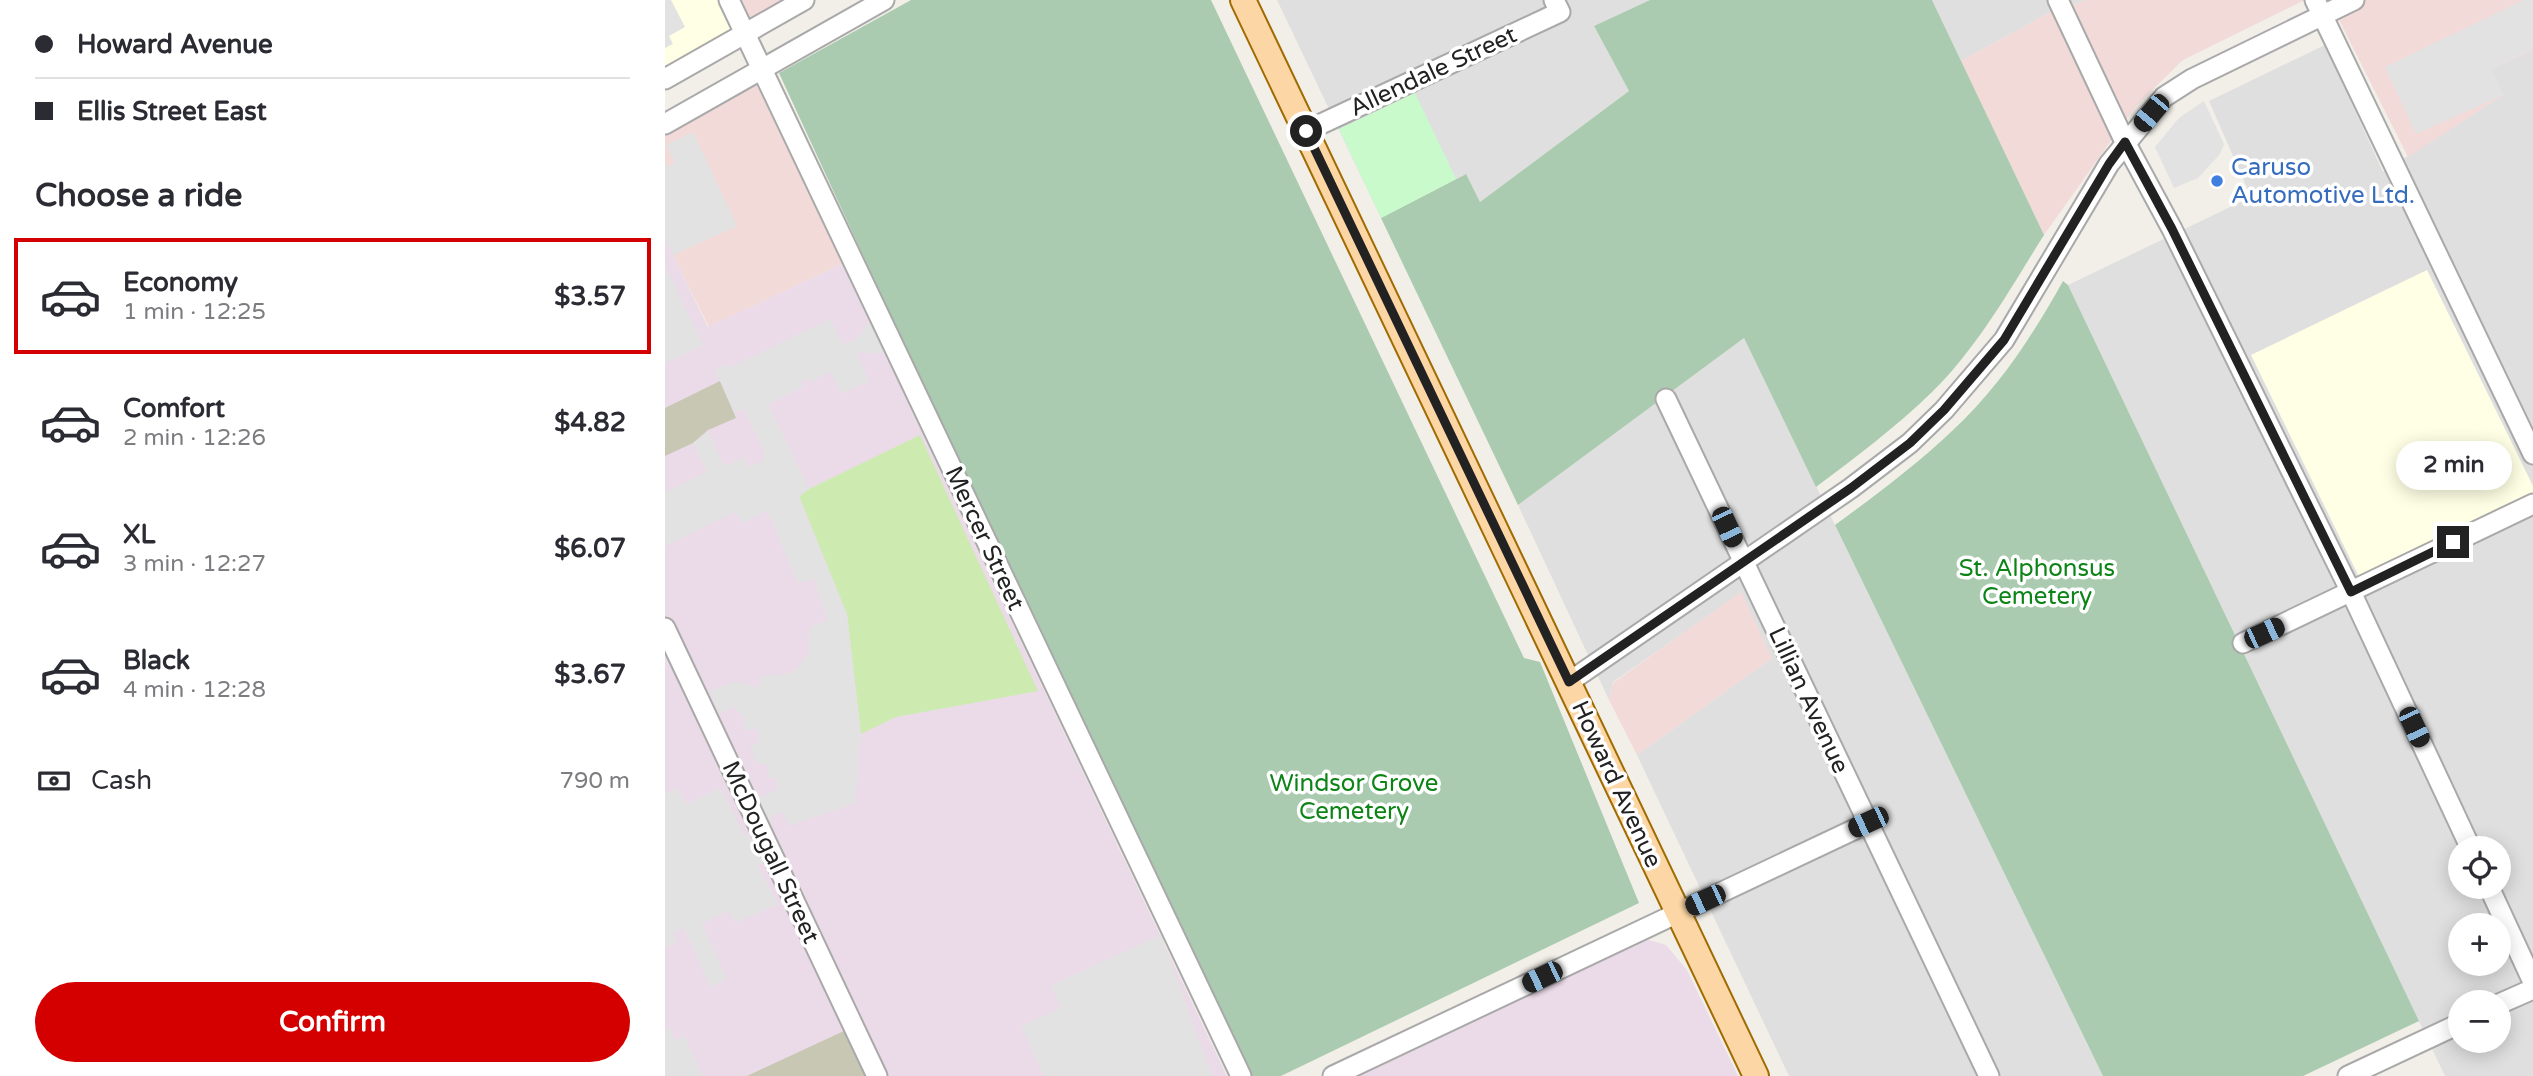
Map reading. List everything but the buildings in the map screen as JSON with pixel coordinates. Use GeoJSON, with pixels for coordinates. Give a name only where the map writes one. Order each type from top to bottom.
{"type":"FeatureCollection","features":[{"type":"Feature","properties":{"kind":"main road","name":"Howard Avenue"},"geometry":{"type":"LineString","coordinates":[[1243,0],[1756,1076]]}},
{"type":"Feature","properties":{"kind":"street","name":"Mercer Street"},"geometry":{"type":"LineString","coordinates":[[729,0],[1241,1076]]}},
{"type":"Feature","properties":{"kind":"street"},"geometry":{"type":"LineString","coordinates":[[665,79],[804,0]]}},
{"type":"Feature","properties":{"kind":"street"},"geometry":{"type":"LineString","coordinates":[[665,124],[884,0]]}},
{"type":"Feature","properties":{"kind":"street"},"geometry":{"type":"LineString","coordinates":[[2058,0],[2125,142],[2172,229],[2351,592],[2465,836]]}},
{"type":"Feature","properties":{"kind":"street"},"geometry":{"type":"LineString","coordinates":[[1569,682],[1851,488],[1910,443],[1944,410],[2004,340],[2109,164],[2164,97],[2319,8],[2354,0]]}},
{"type":"Feature","properties":{"kind":"street","name":"Allendale Street"},"geometry":{"type":"LineString","coordinates":[[1306,131],[1557,6]]}},
{"type":"Feature","properties":{"kind":"street"},"geometry":{"type":"LineString","coordinates":[[2319,8],[2533,454]]}},
{"type":"Feature","properties":{"kind":"street","name":"Lillian Avenue"},"geometry":{"type":"LineString","coordinates":[[1666,399],[1989,1076]]}},
{"type":"Feature","properties":{"kind":"street"},"geometry":{"type":"LineString","coordinates":[[2243,643],[2533,504]]}},
{"type":"Feature","properties":{"kind":"street","name":"McDougall Street"},"geometry":{"type":"LineString","coordinates":[[665,628],[877,1076]]}},
{"type":"Feature","properties":{"kind":"street"},"geometry":{"type":"LineString","coordinates":[[1333,1076],[1868,822]]}},
{"type":"Feature","properties":{"kind":"street"},"geometry":{"type":"LineString","coordinates":[[2495,899],[2533,982]]}},
{"type":"Feature","properties":{"kind":"street"},"geometry":{"type":"LineString","coordinates":[[2511,999],[2533,989]]}},
{"type":"Feature","properties":{"kind":"street"},"geometry":{"type":"LineString","coordinates":[[2348,1076],[2448,1029]]}},
{"type":"Feature","properties":{"kind":"shaded area"},"geometry":{"type":"Polygon","coordinates":[[[665,0],[729,0],[745,34],[665,79],[665,0]]]}},
{"type":"Feature","properties":{"kind":"shaded area"},"geometry":{"type":"Polygon","coordinates":[[[665,0],[671,0],[685,27],[669,36],[673,44],[665,48],[665,0]]]}},
{"type":"Feature","properties":{"kind":"shaded area"},"geometry":{"type":"Polygon","coordinates":[[[729,0],[804,0],[745,34],[729,0]]]}},
{"type":"Feature","properties":{"kind":"shaded area"},"geometry":{"type":"Polygon","coordinates":[[[1277,0],[1650,0],[1594,26],[1629,91],[1480,202],[1465,174],[1381,218],[1277,0]]]}},
{"type":"Feature","properties":{"kind":"shaded area"},"geometry":{"type":"Polygon","coordinates":[[[1932,0],[2087,0],[2049,13],[1961,61],[1932,0]]]}},
{"type":"Feature","properties":{"kind":"shaded area"},"geometry":{"type":"Polygon","coordinates":[[[2087,0],[2305,0],[2183,60],[2135,107],[2044,235],[1961,61],[2049,13],[2087,0]]]}},
{"type":"Feature","properties":{"kind":"shaded area"},"geometry":{"type":"Polygon","coordinates":[[[2329,0],[2533,0],[2533,50],[2491,69],[2503,95],[2408,157],[2329,0]]]}},
{"type":"Feature","properties":{"kind":"shaded area"},"geometry":{"type":"Polygon","coordinates":[[[2524,0],[2533,0],[2533,49],[2491,69],[2503,95],[2416,134],[2385,67],[2524,0]]]}},
{"type":"Feature","properties":{"kind":"shaded area"},"geometry":{"type":"Polygon","coordinates":[[[2325,45],[2383,172],[2503,95],[2491,69],[2533,50],[2533,1076],[2445,1076],[2068,285],[2251,197],[2209,101],[2325,45]]]}},
{"type":"Feature","properties":{"kind":"shaded area"},"geometry":{"type":"Polygon","coordinates":[[[751,84],[759,87],[842,264],[709,327],[665,240],[665,133],[751,84]]]}},
{"type":"Feature","properties":{"kind":"shaded area"},"geometry":{"type":"Polygon","coordinates":[[[2204,101],[2224,144],[2220,154],[2198,178],[2174,188],[2155,147],[2179,118],[2204,101]]]}},
{"type":"Feature","properties":{"kind":"shaded area"},"geometry":{"type":"Polygon","coordinates":[[[693,132],[737,226],[673,255],[665,240],[665,161],[668,167],[675,162],[666,145],[693,132]]]}},
{"type":"Feature","properties":{"kind":"shaded area"},"geometry":{"type":"Polygon","coordinates":[[[665,239],[708,327],[842,264],[1227,1076],[665,1076],[665,239]]]}},
{"type":"Feature","properties":{"kind":"shaded area"},"geometry":{"type":"Polygon","coordinates":[[[665,265],[703,345],[665,364],[665,265]]]}},
{"type":"Feature","properties":{"kind":"shaded area"},"geometry":{"type":"Polygon","coordinates":[[[2427,270],[2533,486],[2533,496],[2359,577],[2251,355],[2427,270]]]}},
{"type":"Feature","properties":{"kind":"shaded area"},"geometry":{"type":"Polygon","coordinates":[[[830,319],[843,344],[854,341],[869,321],[884,353],[857,353],[869,381],[842,394],[830,372],[810,382],[808,378],[801,382],[803,387],[768,404],[809,489],[799,497],[847,614],[861,734],[855,803],[788,826],[784,812],[774,815],[768,822],[756,796],[765,796],[777,789],[776,778],[768,778],[768,765],[756,763],[750,745],[759,742],[758,729],[743,730],[744,717],[734,707],[719,713],[710,691],[737,681],[758,688],[762,676],[791,673],[800,666],[808,653],[810,627],[828,620],[814,579],[798,583],[767,511],[743,523],[735,512],[665,546],[665,492],[707,472],[693,443],[708,431],[724,466],[744,457],[748,467],[764,461],[764,452],[744,409],[734,412],[715,370],[726,363],[729,368],[830,319]]]}},
{"type":"Feature","properties":{"kind":"shaded area"},"geometry":{"type":"Polygon","coordinates":[[[1744,338],[2103,1076],[1789,1076],[1637,755],[1772,658],[1741,593],[1613,682],[1609,700],[1518,505],[1744,338]]]}},
{"type":"Feature","properties":{"kind":"shaded area"},"geometry":{"type":"Polygon","coordinates":[[[720,381],[736,418],[708,430],[693,443],[665,456],[665,408],[720,381]]]}},
{"type":"Feature","properties":{"kind":"shaded area"},"geometry":{"type":"Polygon","coordinates":[[[1741,592],[1772,658],[1637,755],[1609,700],[1613,683],[1741,592]]]}},
{"type":"Feature","properties":{"kind":"shaded area"},"geometry":{"type":"Polygon","coordinates":[[[677,788],[687,804],[720,788],[745,836],[749,835],[763,862],[757,865],[778,904],[735,923],[728,911],[702,924],[727,979],[710,987],[684,928],[673,933],[677,943],[665,948],[665,790],[667,794],[677,788]]]}},
{"type":"Feature","properties":{"kind":"shaded area"},"geometry":{"type":"Polygon","coordinates":[[[1161,935],[1212,1076],[1044,1076],[1021,1026],[1061,1008],[1051,985],[1161,935]]]}},
{"type":"Feature","properties":{"kind":"shaded area"},"geometry":{"type":"Polygon","coordinates":[[[1649,940],[1666,945],[1687,970],[1738,1076],[1355,1076],[1629,944],[1649,940]]]}},
{"type":"Feature","properties":{"kind":"shaded area"},"geometry":{"type":"Polygon","coordinates":[[[670,1028],[675,1040],[684,1036],[703,1076],[665,1076],[665,1030],[670,1028]]]}},
{"type":"Feature","properties":{"kind":"shaded area"},"geometry":{"type":"Polygon","coordinates":[[[846,1030],[868,1076],[747,1076],[846,1030]]]}},
{"type":"Feature","properties":{"kind":"green space","name":"Windsor Grove Cemetery"},"geometry":{"type":"Polygon","coordinates":[[[911,0],[1211,0],[1524,658],[1540,662],[1639,903],[1281,1076],[1241,1076],[779,73],[911,0]]]}},
{"type":"Feature","properties":{"kind":"green space"},"geometry":{"type":"Polygon","coordinates":[[[1650,0],[1932,0],[2044,235],[1993,317],[1949,375],[1890,430],[1816,487],[1744,338],[1518,505],[1381,218],[1466,174],[1480,202],[1629,91],[1594,26],[1650,0]]]}},
{"type":"Feature","properties":{"kind":"green space"},"geometry":{"type":"Polygon","coordinates":[[[1415,93],[1456,179],[1381,218],[1339,129],[1415,93]]]}},
{"type":"Feature","properties":{"kind":"green space","name":"St. Alphonsus Cemetery"},"geometry":{"type":"Polygon","coordinates":[[[2063,281],[2068,285],[2419,1021],[2303,1076],[2103,1076],[1835,525],[1910,468],[1969,415],[2013,360],[2063,281]]]}},
{"type":"Feature","properties":{"kind":"green space"},"geometry":{"type":"Polygon","coordinates":[[[920,435],[1038,691],[896,717],[861,734],[847,614],[799,496],[920,435]]]}},
{"type":"Feature","properties":{"kind":"place","name":"Caruso Automotive Ltd."},"geometry":{"type":"Point","coordinates":[2217,181]}},
{"type":"Feature","properties":{"kind":"route"},"geometry":{"type":"LineString","coordinates":[[1306,131],[1569,682],[1851,488],[1910,443],[1944,410],[2004,340],[2109,164],[2125,142],[2172,229],[2351,592],[2453,542]]}}]}
